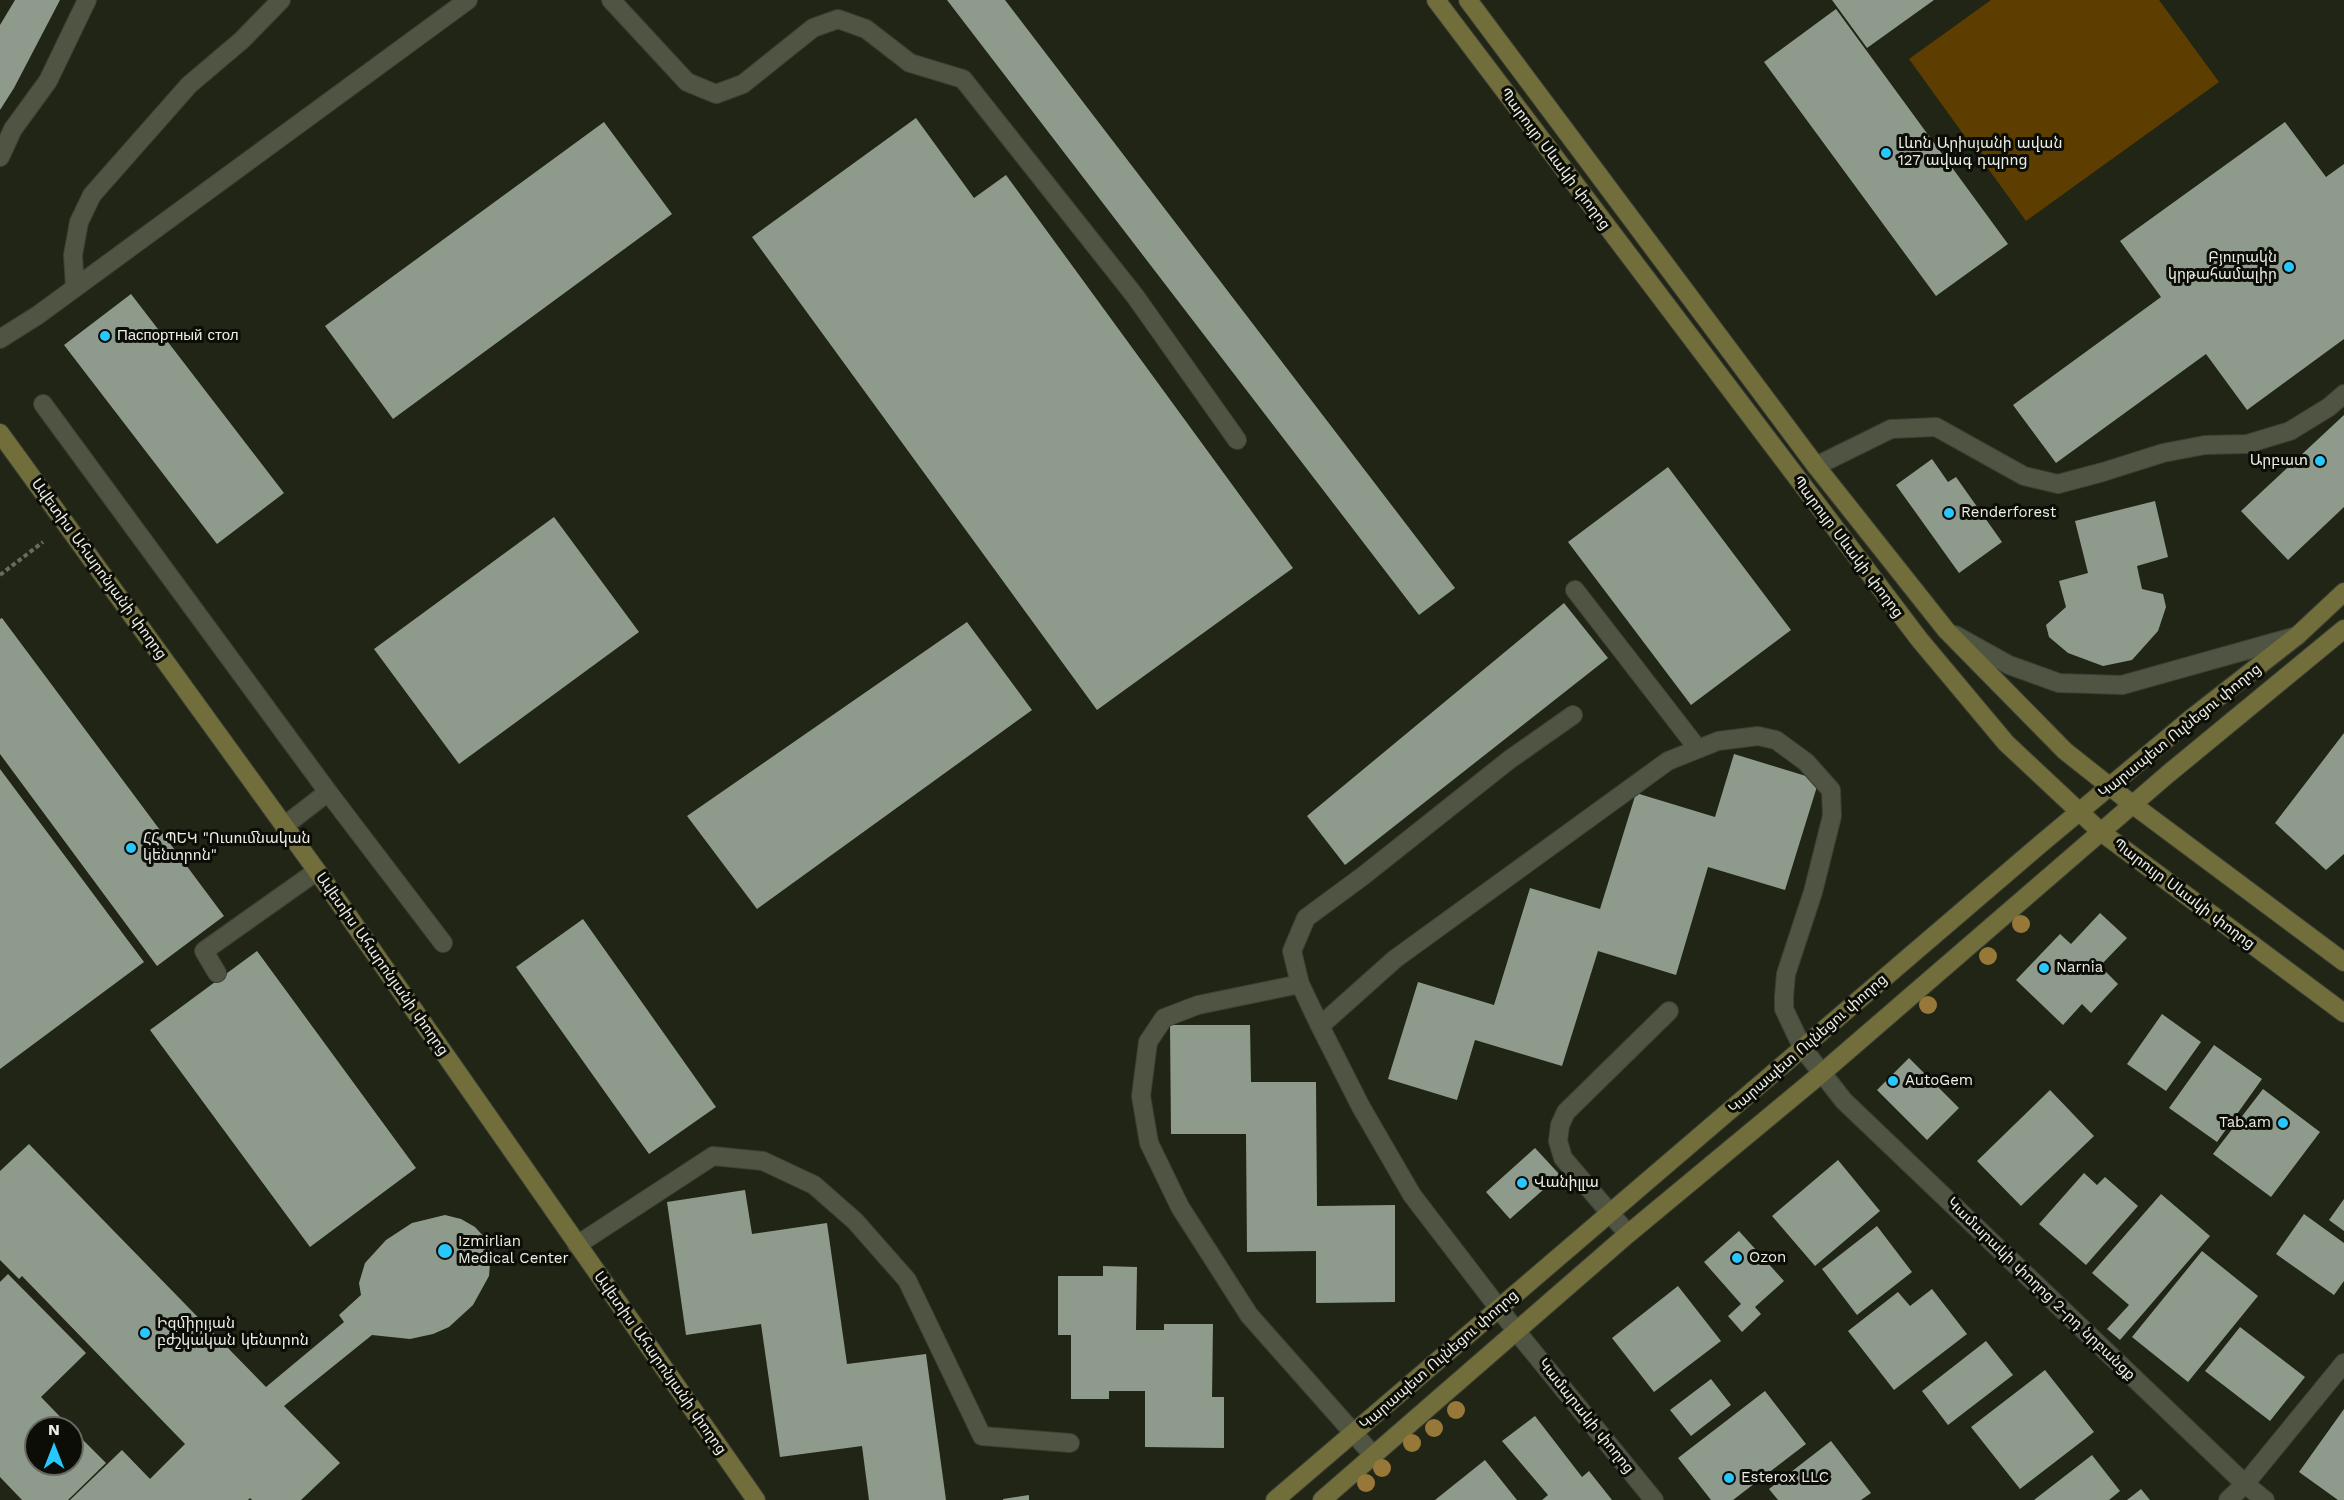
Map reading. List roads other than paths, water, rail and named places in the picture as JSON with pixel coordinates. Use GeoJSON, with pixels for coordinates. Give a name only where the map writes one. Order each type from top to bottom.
{"type":"FeatureCollection","features":[{"type":"Feature","properties":{"kind":"street"},"geometry":{"type":"LineString","coordinates":[[0,157],[13,129],[48,81],[87,0]]}},
{"type":"Feature","properties":{"kind":"street"},"geometry":{"type":"LineString","coordinates":[[75,288],[73,255],[80,222],[92,195],[189,85],[242,40],[281,0]]}},
{"type":"Feature","properties":{"kind":"street"},"geometry":{"type":"LineString","coordinates":[[0,339],[38,315],[468,0]]}},
{"type":"Feature","properties":{"kind":"street"},"geometry":{"type":"LineString","coordinates":[[612,0],[687,82],[716,94],[743,84],[813,28],[838,19],[866,29],[910,63],[963,79],[1134,296],[1238,440]]}},
{"type":"Feature","properties":{"kind":"street","name":"Պարույր Սևակի փողոց"},"geometry":{"type":"LineString","coordinates":[[1436,0],[1919,639],[2006,743],[2101,832],[2344,1013]]}},
{"type":"Feature","properties":{"kind":"street","name":"Պարույր Սևակի փողոց"},"geometry":{"type":"LineString","coordinates":[[1468,0],[1816,466],[1946,630],[2065,751],[2344,962]]}},
{"type":"Feature","properties":{"kind":"street"},"geometry":{"type":"LineString","coordinates":[[1816,466],[1891,429],[1936,427],[2024,476],[2058,483],[2163,453],[2205,445],[2247,444],[2290,430],[2344,394]]}},
{"type":"Feature","properties":{"kind":"street"},"geometry":{"type":"LineString","coordinates":[[43,404],[327,792],[443,943]]}},
{"type":"Feature","properties":{"kind":"street","name":"Ավետիս Ահարոնյանի փողոց"},"geometry":{"type":"LineString","coordinates":[[0,433],[317,871],[756,1500]]}},
{"type":"Feature","properties":{"kind":"street"},"geometry":{"type":"LineString","coordinates":[[1575,590],[1698,749]]}},
{"type":"Feature","properties":{"kind":"street","name":"Կարապետ Ուլնեցու փողոց"},"geometry":{"type":"LineString","coordinates":[[1275,1500],[2079,813],[2193,717],[2298,636],[2344,592]]}},
{"type":"Feature","properties":{"kind":"street","name":"Կարապետ Ուլնեցու փողոց"},"geometry":{"type":"LineString","coordinates":[[1322,1500],[1628,1234],[1822,1072],[2133,804],[2344,629]]}},
{"type":"Feature","properties":{"kind":"street"},"geometry":{"type":"LineString","coordinates":[[1946,630],[2009,665],[2059,683],[2122,685],[2298,636]]}},
{"type":"Feature","properties":{"kind":"street","name":"Կամարակի փողոց"},"geometry":{"type":"LineString","coordinates":[[1573,715],[1509,760],[1363,876],[1306,918],[1292,951],[1300,984],[1320,1026],[1361,1107],[1412,1195],[1498,1310],[1654,1500]]}},
{"type":"Feature","properties":{"kind":"street","name":"Կամարակի փողոց 2-րդ նրբանցք"},"geometry":{"type":"LineString","coordinates":[[1320,1026],[1395,959],[1668,761],[1718,741],[1758,736],[1776,740],[1806,762],[1831,790],[1832,816],[1816,881],[1786,974],[1784,1009],[1803,1049],[1844,1101],[2245,1484],[2265,1500]]}},
{"type":"Feature","properties":{"kind":"street"},"geometry":{"type":"LineString","coordinates":[[285,826],[327,792]]}},
{"type":"Feature","properties":{"kind":"street"},"geometry":{"type":"LineString","coordinates":[[217,973],[204,951],[317,871]]}},
{"type":"Feature","properties":{"kind":"street"},"geometry":{"type":"LineString","coordinates":[[1300,984],[1198,1005],[1164,1018],[1148,1042],[1141,1096],[1149,1143],[1180,1208],[1236,1296],[1249,1315],[1373,1455]]}},
{"type":"Feature","properties":{"kind":"street"},"geometry":{"type":"LineString","coordinates":[[1628,1234],[1563,1158],[1558,1141],[1560,1125],[1566,1112],[1669,1011]]}},
{"type":"Feature","properties":{"kind":"street"},"geometry":{"type":"LineString","coordinates":[[577,1245],[713,1156],[763,1161],[814,1185],[855,1221],[907,1280],[982,1436],[1070,1443]]}},
{"type":"Feature","properties":{"kind":"street"},"geometry":{"type":"LineString","coordinates":[[2228,1500],[2245,1484],[2344,1363]]}},
{"type":"Feature","properties":{"kind":"place","name":"Լևոն Արիսյանի ավան 127 ավագ դպրոց"},"geometry":{"type":"Point","coordinates":[1886,153]}},
{"type":"Feature","properties":{"kind":"place","name":"Բյուրակն կրթահամալիր"},"geometry":{"type":"Point","coordinates":[2289,267]}},
{"type":"Feature","properties":{"kind":"place","name":"Паспортный стол"},"geometry":{"type":"Point","coordinates":[105,336]}},
{"type":"Feature","properties":{"kind":"place","name":"Արբատ"},"geometry":{"type":"Point","coordinates":[2320,461]}},
{"type":"Feature","properties":{"kind":"place","name":"Renderforest"},"geometry":{"type":"Point","coordinates":[1949,513]}},
{"type":"Feature","properties":{"kind":"place","name":"ՀՀ ՊԵԿ \"Ուսումնական կենտրոն\""},"geometry":{"type":"Point","coordinates":[131,848]}},
{"type":"Feature","properties":{"kind":"place","name":"Narnia"},"geometry":{"type":"Point","coordinates":[2044,968]}},
{"type":"Feature","properties":{"kind":"place","name":"AutoGem"},"geometry":{"type":"Point","coordinates":[1893,1081]}},
{"type":"Feature","properties":{"kind":"place","name":"Tab.am"},"geometry":{"type":"Point","coordinates":[2283,1123]}},
{"type":"Feature","properties":{"kind":"place","name":"Վանիլլա"},"geometry":{"type":"Point","coordinates":[1522,1183]}},
{"type":"Feature","properties":{"kind":"place","name":"Izmirlian Medical Center"},"geometry":{"type":"Point","coordinates":[445,1251]}},
{"type":"Feature","properties":{"kind":"place","name":"Ozon"},"geometry":{"type":"Point","coordinates":[1737,1258]}},
{"type":"Feature","properties":{"kind":"place","name":"Իզմիրլյան բժշկական կենտրոն"},"geometry":{"type":"Point","coordinates":[145,1333]}},
{"type":"Feature","properties":{"kind":"place","name":"Esterox LLC"},"geometry":{"type":"Point","coordinates":[1729,1478]}}]}
